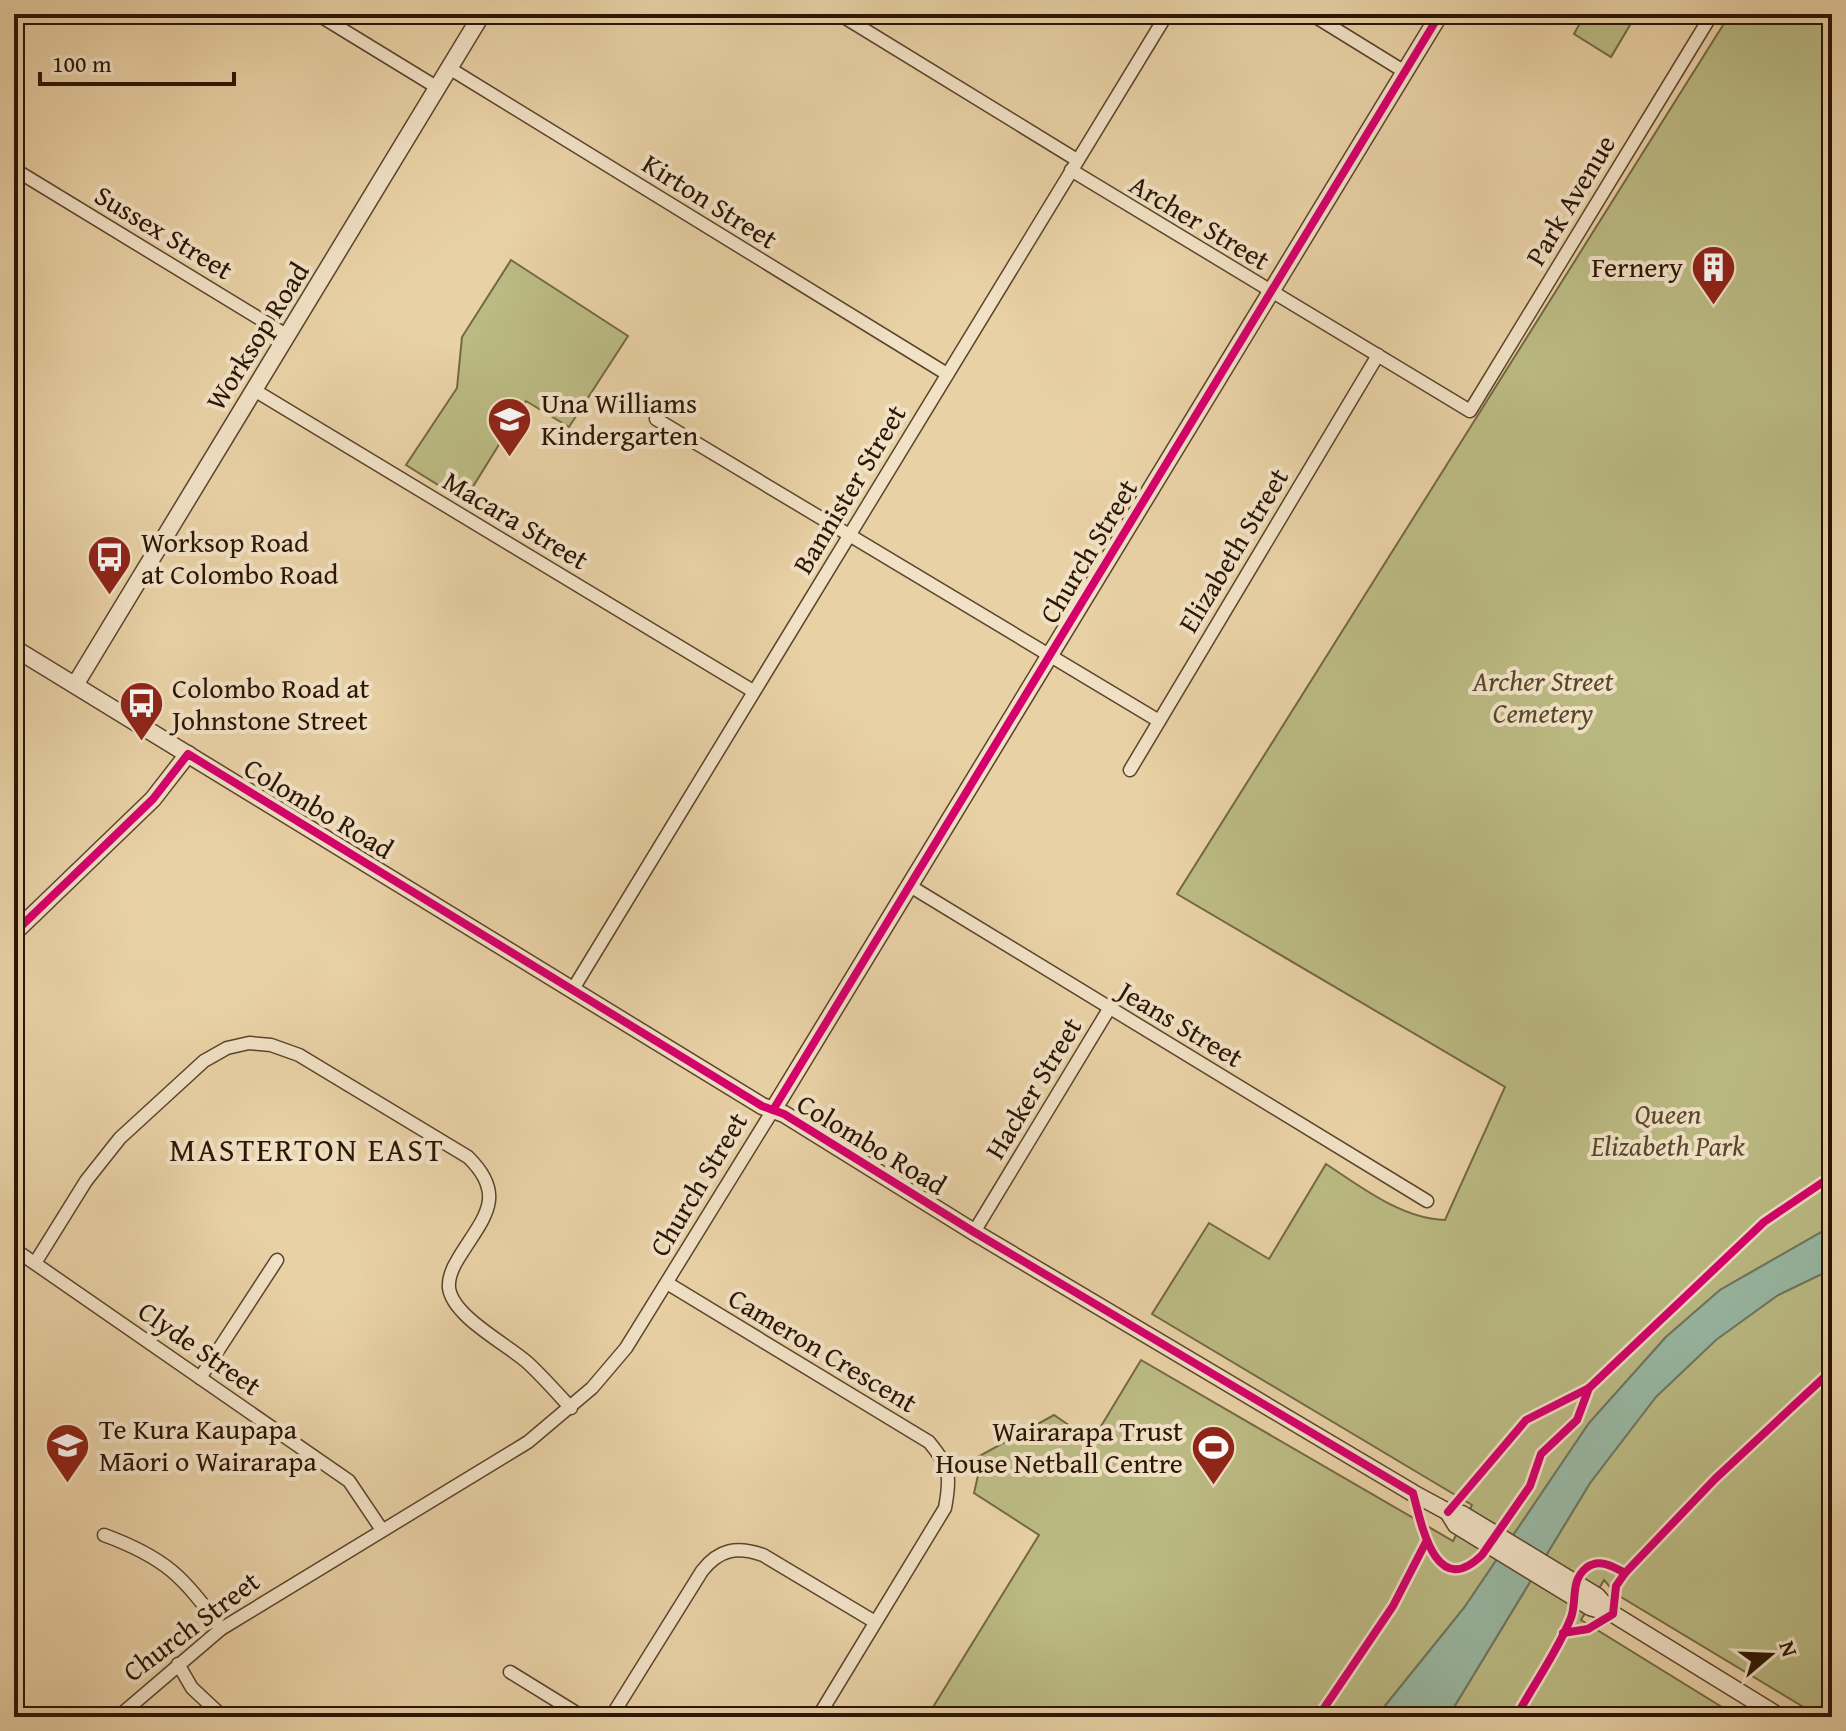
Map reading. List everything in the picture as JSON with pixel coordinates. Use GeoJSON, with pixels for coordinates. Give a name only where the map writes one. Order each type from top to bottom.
{"type":"FeatureCollection","features":[{"type":"Feature","properties":{"kind":"street"},"geometry":{"type":"LineString","coordinates":[[317,14],[438,88]]}},
{"type":"Feature","properties":{"kind":"street","name":"Worksop Road"},"geometry":{"type":"LineString","coordinates":[[75,685],[482,14]]}},
{"type":"Feature","properties":{"kind":"street","name":"Archer Street"},"geometry":{"type":"LineString","coordinates":[[839,14],[1272,291],[1470,411]]}},
{"type":"Feature","properties":{"kind":"street","name":"Bannister Street"},"geometry":{"type":"LineString","coordinates":[[573,989],[1167,14]]}},
{"type":"Feature","properties":{"kind":"street"},"geometry":{"type":"LineString","coordinates":[[1311,14],[1405,72]]}},
{"type":"Feature","properties":{"kind":"street","name":"Church Street"},"geometry":{"type":"LineString","coordinates":[[118,1717],[221,1629],[528,1442],[592,1388],[626,1348],[1440,14]]}},
{"type":"Feature","properties":{"kind":"street","name":"Park Avenue"},"geometry":{"type":"LineString","coordinates":[[1470,411],[1712,14]]}},
{"type":"Feature","properties":{"kind":"street","name":"Kirton Street"},"geometry":{"type":"LineString","coordinates":[[449,68],[947,374]]}},
{"type":"Feature","properties":{"kind":"street","name":"Sussex Street"},"geometry":{"type":"LineString","coordinates":[[14,169],[288,336]]}},
{"type":"Feature","properties":{"kind":"street","name":"Elizabeth Street"},"geometry":{"type":"LineString","coordinates":[[1130,770],[1378,355]]}},
{"type":"Feature","properties":{"kind":"street","name":"Macara Street"},"geometry":{"type":"LineString","coordinates":[[254,390],[753,691]]}},
{"type":"Feature","properties":{"kind":"street"},"geometry":{"type":"LineString","coordinates":[[656,419],[1159,721]]}},
{"type":"Feature","properties":{"kind":"street","name":"Colombo Road"},"geometry":{"type":"LineString","coordinates":[[14,648],[744,1096],[784,1114],[974,1232],[1455,1517],[1780,1717]]}},
{"type":"Feature","properties":{"kind":"street"},"geometry":{"type":"LineString","coordinates":[[14,933],[153,799],[188,754]]}},
{"type":"Feature","properties":{"kind":"street","name":"Jeans Street"},"geometry":{"type":"LineString","coordinates":[[910,886],[1427,1201]]}},
{"type":"Feature","properties":{"kind":"street","name":"Hacker Street"},"geometry":{"type":"LineString","coordinates":[[974,1232],[1109,1009]]}},
{"type":"Feature","properties":{"kind":"street"},"geometry":{"type":"LineString","coordinates":[[35,1263],[86,1181],[120,1138],[204,1061],[227,1048],[249,1043],[271,1045],[299,1055],[468,1157],[484,1172],[490,1190],[487,1210],[452,1269],[449,1288],[457,1305],[470,1319],[528,1363],[571,1408]]}},
{"type":"Feature","properties":{"kind":"street","name":"Clyde Street"},"geometry":{"type":"LineString","coordinates":[[14,1249],[349,1481],[382,1530]]}},
{"type":"Feature","properties":{"kind":"street"},"geometry":{"type":"LineString","coordinates":[[200,1378],[277,1260]]}},
{"type":"Feature","properties":{"kind":"street","name":"Cameron Crescent"},"geometry":{"type":"LineString","coordinates":[[667,1283],[929,1442],[944,1459],[950,1480],[945,1508],[818,1717]]}},
{"type":"Feature","properties":{"kind":"street"},"geometry":{"type":"LineString","coordinates":[[104,1535],[150,1555],[181,1576],[221,1629]]}},
{"type":"Feature","properties":{"kind":"street"},"geometry":{"type":"LineString","coordinates":[[611,1717],[702,1571],[712,1558],[728,1552],[745,1548],[763,1555],[875,1622]]}},
{"type":"Feature","properties":{"kind":"street"},"geometry":{"type":"LineString","coordinates":[[178,1664],[192,1688],[223,1717]]}},
{"type":"Feature","properties":{"kind":"street"},"geometry":{"type":"LineString","coordinates":[[510,1672],[583,1717]]}},
{"type":"Feature","properties":{"kind":"green space"},"geometry":{"type":"Polygon","coordinates":[[[1585,14],[1612,14],[1630,25],[1611,57],[1574,34],[1585,14]]]}},
{"type":"Feature","properties":{"kind":"green space"},"geometry":{"type":"Polygon","coordinates":[[[1730,14],[1832,14],[1832,1226],[1720,1290],[1666,1337],[1589,1423],[1464,1608],[1376,1717],[938,1717],[930,1712],[1039,1535],[974,1493],[979,1471],[974,1459],[1054,1415],[1092,1441],[1141,1360],[1453,1541],[1472,1505],[1152,1314],[1209,1223],[1269,1259],[1326,1164],[1398,1208],[1445,1220],[1505,1087],[1177,894],[1730,14]]]}},
{"type":"Feature","properties":{"kind":"green space"},"geometry":{"type":"Polygon","coordinates":[[[511,260],[628,336],[569,427],[526,401],[464,501],[406,465],[457,388],[462,337],[511,260]]]}},
{"type":"Feature","properties":{"kind":"green space"},"geometry":{"type":"Polygon","coordinates":[[[1832,1269],[1832,1717],[1820,1717],[1616,1594],[1604,1580],[1581,1620],[1738,1717],[1448,1717],[1590,1483],[1656,1396],[1716,1339],[1778,1295],[1832,1269]]]}},
{"type":"Feature","properties":{"kind":"shaded area"},"geometry":{"type":"Polygon","coordinates":[[[1832,1226],[1832,1269],[1778,1295],[1716,1340],[1656,1397],[1590,1483],[1448,1717],[1376,1717],[1464,1608],[1589,1423],[1666,1337],[1720,1290],[1832,1226]]]}},
{"type":"Feature","properties":{"kind":"cycle path"},"geometry":{"type":"LineString","coordinates":[[773,1110],[1440,14]]}},
{"type":"Feature","properties":{"kind":"cycle path"},"geometry":{"type":"LineString","coordinates":[[14,933],[153,799],[188,754],[762,1106],[784,1114],[974,1232],[1413,1493],[1434,1554],[1442,1564],[1453,1569],[1466,1567],[1482,1555],[1530,1486],[1541,1454],[1577,1420],[1589,1388]]}},
{"type":"Feature","properties":{"kind":"cycle path"},"geometry":{"type":"LineString","coordinates":[[1448,1512],[1526,1420],[1589,1388],[1764,1222],[1832,1176]]}},
{"type":"Feature","properties":{"kind":"cycle path"},"geometry":{"type":"LineString","coordinates":[[1563,1633],[1588,1629],[1613,1614],[1616,1586],[1625,1573],[1715,1479],[1832,1370]]}},
{"type":"Feature","properties":{"kind":"cycle path"},"geometry":{"type":"LineString","coordinates":[[1318,1717],[1393,1606],[1426,1542]]}},
{"type":"Feature","properties":{"kind":"cycle path"},"geometry":{"type":"LineString","coordinates":[[1516,1717],[1564,1633],[1572,1614],[1577,1580],[1581,1574],[1591,1565],[1601,1563],[1625,1573]]}},
{"type":"Feature","properties":{"kind":"place","name":"Fernery"},"geometry":{"type":"Point","coordinates":[1714,306]}},
{"type":"Feature","properties":{"kind":"place","name":"Una Williams Kindergarten"},"geometry":{"type":"Point","coordinates":[510,458]}},
{"type":"Feature","properties":{"kind":"place","name":"Worksop Road at Colombo Road"},"geometry":{"type":"Point","coordinates":[110,597]}},
{"type":"Feature","properties":{"kind":"place","name":"Colombo Road at Johnstone Street"},"geometry":{"type":"Point","coordinates":[141,743]}},
{"type":"Feature","properties":{"kind":"place","name":"Te Kura Kaupapa Māori o Wairarapa"},"geometry":{"type":"Point","coordinates":[68,1484]}},
{"type":"Feature","properties":{"kind":"place","name":"Wairarapa Trust House Netball Centre"},"geometry":{"type":"Point","coordinates":[1214,1486]}},
{"type":"Feature","properties":{"kind":"district","name":"MASTERTON EAST"},"geometry":{"type":"Point","coordinates":[307,1150]}},
{"type":"Feature","properties":{"kind":"park label","name":"Archer Street Cemetery"},"geometry":{"type":"Point","coordinates":[1543,697]}},
{"type":"Feature","properties":{"kind":"park label","name":"Queen Elizabeth Park"},"geometry":{"type":"Point","coordinates":[1668,1130]}}]}
